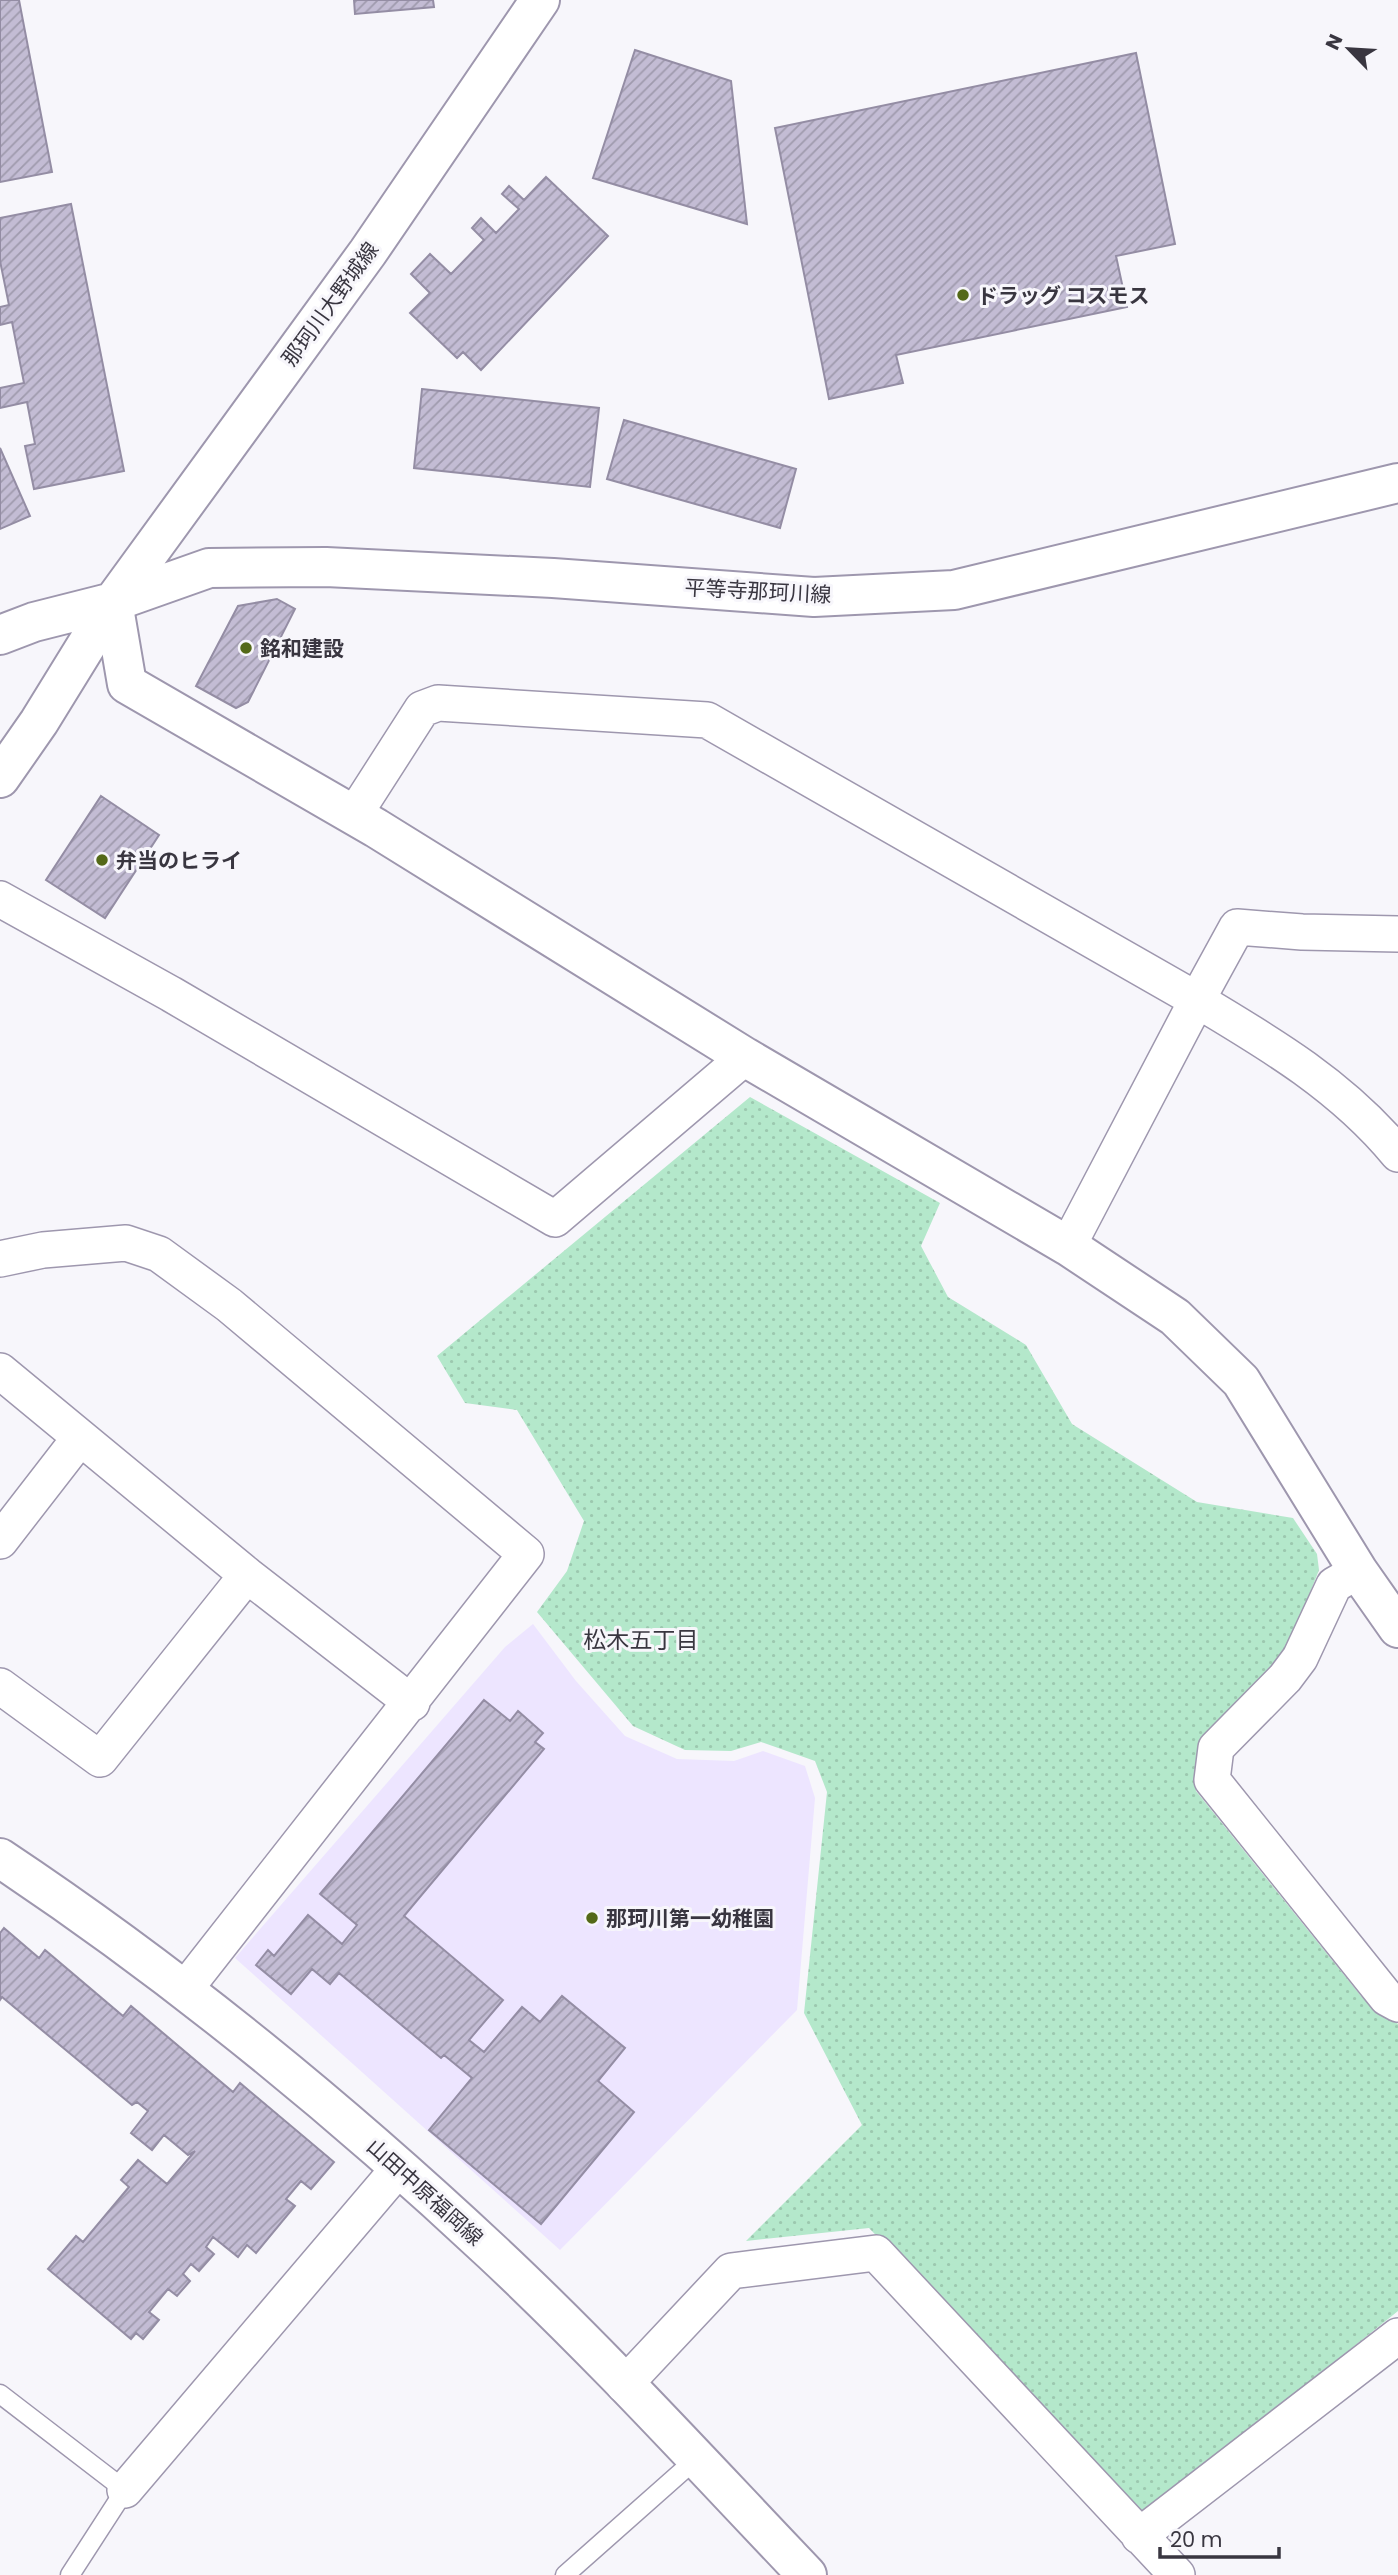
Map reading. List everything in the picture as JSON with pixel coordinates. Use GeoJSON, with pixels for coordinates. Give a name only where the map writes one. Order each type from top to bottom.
{"type":"FeatureCollection","features":[{"type":"Feature","properties":{"kind":"main road","name":"那珂川大野城線"},"geometry":{"type":"LineString","coordinates":[[0,778],[39,722],[113,602],[368,252],[540,0]]}},
{"type":"Feature","properties":{"kind":"main road","name":"平等寺那珂川線"},"geometry":{"type":"LineString","coordinates":[[113,602],[209,568],[300,567],[553,578],[814,597],[954,590],[1398,483]]}},
{"type":"Feature","properties":{"kind":"main road"},"geometry":{"type":"LineString","coordinates":[[0,635],[34,622],[113,602],[127,684],[354,815],[745,1057],[1068,1246],[1175,1317],[1241,1381],[1358,1571],[1398,1628]]}},
{"type":"Feature","properties":{"kind":"main road","name":"山田中原福岡線"},"geometry":{"type":"LineString","coordinates":[[0,1858],[186,1989],[324,2102],[399,2168],[493,2253],[807,2575]]}},
{"type":"Feature","properties":{"kind":"street"},"geometry":{"type":"LineString","coordinates":[[354,815],[422,709],[438,703],[707,720],[1197,1000],[1276,1048],[1340,1093],[1398,1154]]}},
{"type":"Feature","properties":{"kind":"street"},"geometry":{"type":"LineString","coordinates":[[0,899],[171,994],[555,1219],[745,1057]]}},
{"type":"Feature","properties":{"kind":"street"},"geometry":{"type":"LineString","coordinates":[[1068,1246],[1237,927],[1302,932],[1398,934]]}},
{"type":"Feature","properties":{"kind":"street"},"geometry":{"type":"LineString","coordinates":[[0,1259],[43,1251],[126,1243],[159,1254],[251,1322],[526,1554],[186,1989]]}},
{"type":"Feature","properties":{"kind":"street"},"geometry":{"type":"LineString","coordinates":[[0,1371],[79,1439],[247,1575],[412,1703]]}},
{"type":"Feature","properties":{"kind":"street"},"geometry":{"type":"LineString","coordinates":[[0,1541],[79,1439]]}},
{"type":"Feature","properties":{"kind":"street"},"geometry":{"type":"LineString","coordinates":[[1358,1571],[1334,1585],[1300,1658],[1285,1678],[1216,1748],[1212,1780],[1387,1998],[1398,2004]]}},
{"type":"Feature","properties":{"kind":"street"},"geometry":{"type":"LineString","coordinates":[[0,1686],[100,1759],[247,1575]]}},
{"type":"Feature","properties":{"kind":"street"},"geometry":{"type":"LineString","coordinates":[[125,2490],[399,2168]]}},
{"type":"Feature","properties":{"kind":"street"},"geometry":{"type":"LineString","coordinates":[[624,2385],[732,2271],[876,2253],[1177,2575]]}},
{"type":"Feature","properties":{"kind":"street"},"geometry":{"type":"LineString","coordinates":[[1139,2536],[1398,2336]]}},
{"type":"Feature","properties":{"kind":"lane"},"geometry":{"type":"LineString","coordinates":[[0,2394],[125,2490],[70,2575]]}},
{"type":"Feature","properties":{"kind":"lane"},"geometry":{"type":"LineString","coordinates":[[565,2575],[696,2459]]}},
{"type":"Feature","properties":{"kind":"shaded area"},"geometry":{"type":"Polygon","coordinates":[[[533,1624],[576,1681],[625,1736],[677,1759],[734,1761],[763,1751],[805,1766],[815,1798],[797,2010],[560,2250],[235,1958],[505,1647],[533,1624]]]}},
{"type":"Feature","properties":{"kind":"green space"},"geometry":{"type":"Polygon","coordinates":[[[750,1097],[940,1203],[921,1246],[948,1297],[1026,1345],[1072,1424],[1197,1502],[1293,1518],[1317,1554],[1319,1570],[1285,1656],[1200,1749],[1196,1791],[1361,1996],[1398,2024],[1398,2311],[1145,2514],[869,2228],[746,2241],[862,2125],[804,2013],[827,1792],[815,1761],[761,1742],[731,1751],[685,1750],[633,1726],[537,1612],[567,1571],[584,1521],[517,1410],[465,1403],[437,1356],[750,1097]]]}},
{"type":"Feature","properties":{"kind":"building"},"geometry":{"type":"Polygon","coordinates":[[[0,0],[19,0],[52,172],[0,182],[0,0]]]}},
{"type":"Feature","properties":{"kind":"building"},"geometry":{"type":"Polygon","coordinates":[[[354,0],[433,0],[434,7],[355,14],[354,0]]]}},
{"type":"Feature","properties":{"kind":"building"},"geometry":{"type":"Polygon","coordinates":[[[635,50],[731,81],[747,224],[593,178],[635,50]]]}},
{"type":"Feature","properties":{"kind":"building"},"geometry":{"type":"Polygon","coordinates":[[[1136,53],[1175,244],[1116,256],[1127,307],[896,355],[903,383],[829,399],[775,128],[1136,53]]]}},
{"type":"Feature","properties":{"kind":"building"},"geometry":{"type":"Polygon","coordinates":[[[546,177],[608,236],[481,370],[463,352],[457,358],[410,313],[430,293],[411,274],[430,254],[451,274],[484,240],[472,228],[481,218],[496,233],[519,209],[502,194],[509,186],[524,200],[546,177]]]}},
{"type":"Feature","properties":{"kind":"building"},"geometry":{"type":"Polygon","coordinates":[[[71,204],[124,471],[34,489],[25,446],[35,444],[27,402],[0,408],[0,388],[24,383],[12,322],[0,325],[0,307],[9,305],[0,261],[0,218],[71,204]]]}},
{"type":"Feature","properties":{"kind":"building"},"geometry":{"type":"Polygon","coordinates":[[[422,389],[599,408],[590,487],[414,468],[422,389]]]}},
{"type":"Feature","properties":{"kind":"building"},"geometry":{"type":"Polygon","coordinates":[[[624,420],[796,469],[780,528],[607,479],[624,420]]]}},
{"type":"Feature","properties":{"kind":"building"},"geometry":{"type":"Polygon","coordinates":[[[0,448],[30,516],[0,529],[0,448]]]}},
{"type":"Feature","properties":{"kind":"building","name":"銘和建設"},"geometry":{"type":"Polygon","coordinates":[[[277,599],[295,609],[248,702],[236,708],[196,686],[238,606],[277,599]]]}},
{"type":"Feature","properties":{"kind":"building"},"geometry":{"type":"Polygon","coordinates":[[[101,796],[159,835],[105,918],[46,880],[101,796]]]}},
{"type":"Feature","properties":{"kind":"building"},"geometry":{"type":"Polygon","coordinates":[[[484,1700],[510,1721],[518,1711],[543,1733],[535,1742],[544,1749],[404,1916],[503,2000],[469,2040],[484,2052],[522,2007],[540,2022],[562,1996],[625,2048],[598,2081],[634,2112],[541,2224],[429,2130],[472,2078],[444,2055],[441,2058],[339,1973],[330,1984],[312,1969],[291,1994],[256,1965],[268,1950],[274,1956],[308,1915],[342,1944],[357,1925],[320,1894],[484,1700]]]}},
{"type":"Feature","properties":{"kind":"building"},"geometry":{"type":"Polygon","coordinates":[[[4,1928],[39,1958],[45,1950],[123,2016],[131,2006],[233,2092],[240,2083],[334,2162],[311,2189],[301,2181],[286,2199],[295,2206],[256,2253],[247,2245],[238,2257],[213,2237],[206,2247],[214,2254],[199,2271],[191,2264],[183,2274],[190,2281],[177,2296],[168,2289],[149,2312],[159,2320],[143,2339],[136,2333],[131,2339],[48,2269],[76,2236],[83,2242],[129,2187],[121,2180],[138,2160],[167,2184],[195,2151],[188,2155],[164,2135],[152,2150],[131,2133],[148,2111],[137,2102],[132,2105],[2,1997],[0,2000],[0,1933],[4,1928]]]}},
{"type":"Feature","properties":{"kind":"place","name":"ドラッグ コスモス"},"geometry":{"type":"Point","coordinates":[963,295]}},
{"type":"Feature","properties":{"kind":"place","name":"銘和建設"},"geometry":{"type":"Point","coordinates":[246,648]}},
{"type":"Feature","properties":{"kind":"place","name":"弁当のヒライ"},"geometry":{"type":"Point","coordinates":[102,860]}},
{"type":"Feature","properties":{"kind":"place","name":"那珂川第一幼稚園"},"geometry":{"type":"Point","coordinates":[592,1918]}},
{"type":"Feature","properties":{"kind":"district","name":"松木五丁目"},"geometry":{"type":"Point","coordinates":[641,1640]}}]}
